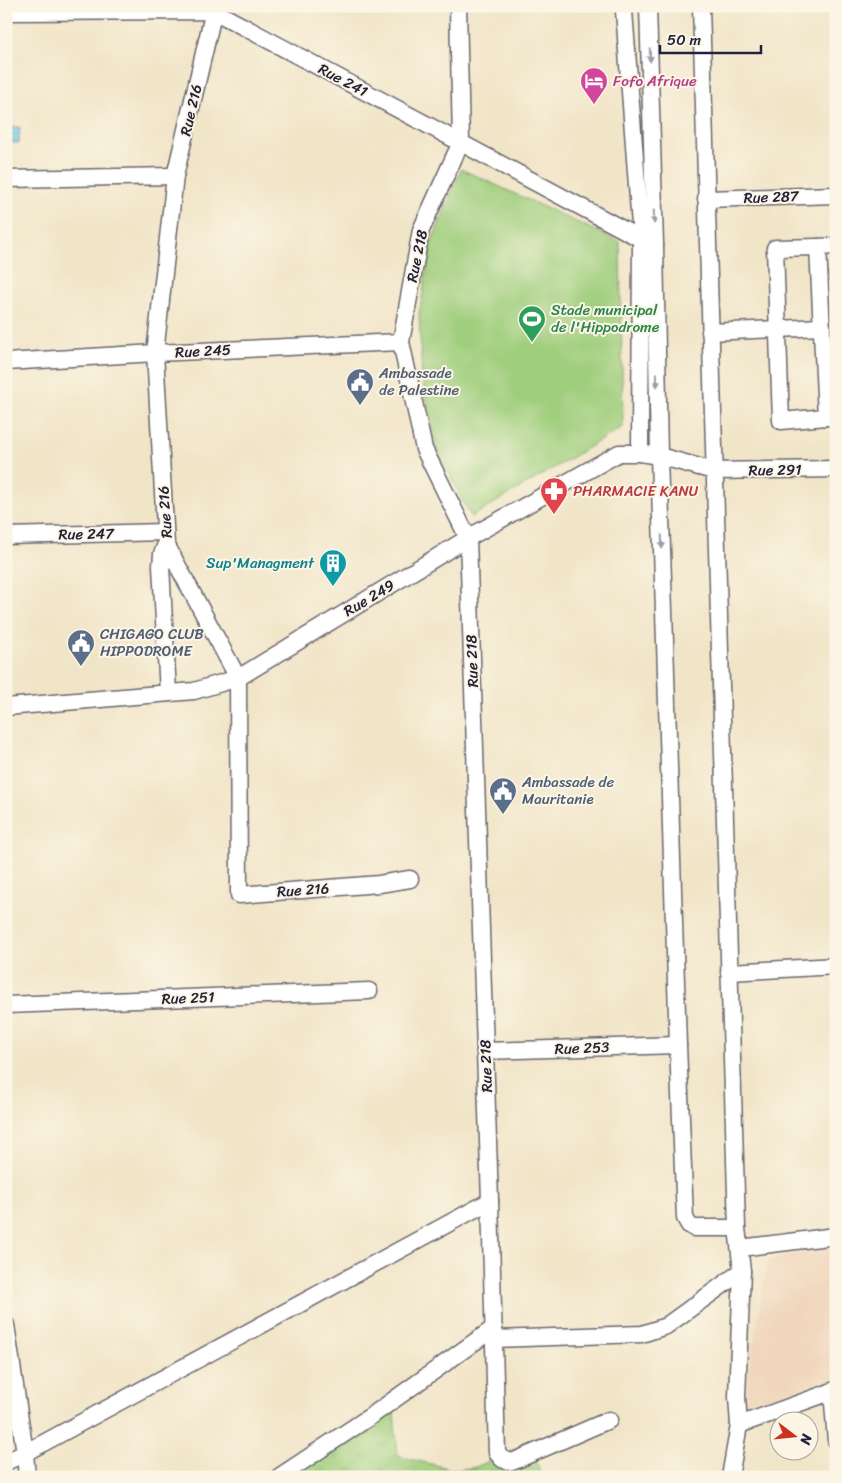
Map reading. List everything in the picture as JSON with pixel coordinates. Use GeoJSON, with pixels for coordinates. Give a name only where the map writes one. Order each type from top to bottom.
{"type":"FeatureCollection","features":[{"type":"Feature","properties":{"kind":"street","name":"Rue 218"},"geometry":{"type":"LineString","coordinates":[[458,6],[461,142],[421,230],[400,342],[424,450],[468,538],[497,1453],[502,1459],[512,1462],[609,1420]]}},
{"type":"Feature","properties":{"kind":"street"},"geometry":{"type":"LineString","coordinates":[[640,453],[648,242],[648,6]]}},
{"type":"Feature","properties":{"kind":"street"},"geometry":{"type":"LineString","coordinates":[[701,6],[737,1228],[742,1271],[737,1397],[739,1425],[730,1477]]}},
{"type":"Feature","properties":{"kind":"street","name":"Rue 241"},"geometry":{"type":"LineString","coordinates":[[6,12],[215,9],[648,242]]}},
{"type":"Feature","properties":{"kind":"street","name":"Rue 216"},"geometry":{"type":"LineString","coordinates":[[215,9],[175,176],[155,353],[166,538],[238,678],[239,895],[379,884],[410,879]]}},
{"type":"Feature","properties":{"kind":"street"},"geometry":{"type":"LineString","coordinates":[[624,11],[648,242],[659,456],[685,1218],[689,1225],[694,1228],[737,1228]]}},
{"type":"Feature","properties":{"kind":"street"},"geometry":{"type":"LineString","coordinates":[[6,179],[175,176]]}},
{"type":"Feature","properties":{"kind":"street","name":"Rue 287"},"geometry":{"type":"LineString","coordinates":[[706,199],[836,194]]}},
{"type":"Feature","properties":{"kind":"street"},"geometry":{"type":"LineString","coordinates":[[818,246],[828,288],[822,327],[830,374],[831,417],[781,421],[775,248],[818,246],[836,246]]}},
{"type":"Feature","properties":{"kind":"street"},"geometry":{"type":"LineString","coordinates":[[710,332],[822,327]]}},
{"type":"Feature","properties":{"kind":"street","name":"Rue 245"},"geometry":{"type":"LineString","coordinates":[[6,362],[400,342]]}},
{"type":"Feature","properties":{"kind":"street","name":"Rue 249"},"geometry":{"type":"LineString","coordinates":[[6,707],[194,691],[238,678],[468,538],[619,453],[640,453],[659,456],[714,471]]}},
{"type":"Feature","properties":{"kind":"street","name":"Rue 291"},"geometry":{"type":"LineString","coordinates":[[714,471],[836,469]]}},
{"type":"Feature","properties":{"kind":"street","name":"Rue 247"},"geometry":{"type":"LineString","coordinates":[[6,536],[166,538]]}},
{"type":"Feature","properties":{"kind":"street"},"geometry":{"type":"LineString","coordinates":[[166,538],[161,566],[168,694]]}},
{"type":"Feature","properties":{"kind":"street"},"geometry":{"type":"LineString","coordinates":[[730,972],[836,966]]}},
{"type":"Feature","properties":{"kind":"street","name":"Rue 251"},"geometry":{"type":"LineString","coordinates":[[6,1005],[369,991]]}},
{"type":"Feature","properties":{"kind":"street","name":"Rue 253"},"geometry":{"type":"LineString","coordinates":[[485,1051],[678,1045]]}},
{"type":"Feature","properties":{"kind":"street"},"geometry":{"type":"LineString","coordinates":[[6,1462],[490,1201]]}},
{"type":"Feature","properties":{"kind":"street"},"geometry":{"type":"LineString","coordinates":[[740,1248],[836,1236]]}},
{"type":"Feature","properties":{"kind":"street"},"geometry":{"type":"LineString","coordinates":[[279,1477],[494,1333],[642,1334],[666,1326],[742,1271]]}},
{"type":"Feature","properties":{"kind":"street"},"geometry":{"type":"LineString","coordinates":[[6,1325],[25,1453],[26,1477]]}},
{"type":"Feature","properties":{"kind":"street"},"geometry":{"type":"LineString","coordinates":[[739,1425],[834,1390],[836,1440]]}},
{"type":"Feature","properties":{"kind":"shaded area"},"geometry":{"type":"Polygon","coordinates":[[[836,292],[836,370],[827,370],[823,293],[836,292]]]}},
{"type":"Feature","properties":{"kind":"shaded area"},"geometry":{"type":"Polygon","coordinates":[[[836,1245],[836,1380],[741,1417],[768,1260],[836,1245]]]}},
{"type":"Feature","properties":{"kind":"green space"},"geometry":{"type":"Polygon","coordinates":[[[461,169],[620,242],[623,427],[471,517],[436,448],[422,378],[419,314],[432,241],[461,169]]]}},
{"type":"Feature","properties":{"kind":"green space"},"geometry":{"type":"Polygon","coordinates":[[[390,1409],[394,1412],[398,1456],[456,1470],[476,1467],[529,1443],[542,1477],[281,1477],[390,1409]]]}},
{"type":"Feature","properties":{"kind":"water"},"geometry":{"type":"Polygon","coordinates":[[[11,127],[20,127],[19,143],[11,143],[11,127]]]}},
{"type":"Feature","properties":{"kind":"place","name":"Fofo Afrique"},"geometry":{"type":"Point","coordinates":[594,105]}},
{"type":"Feature","properties":{"kind":"place","name":"Stade municipal de l'Hippodrome"},"geometry":{"type":"Point","coordinates":[532,343]}},
{"type":"Feature","properties":{"kind":"place","name":"Ambassade de Palestine"},"geometry":{"type":"Point","coordinates":[360,406]}},
{"type":"Feature","properties":{"kind":"place","name":"PHARMACIE KANU"},"geometry":{"type":"Point","coordinates":[554,515]}},
{"type":"Feature","properties":{"kind":"place","name":"Sup'Managment"},"geometry":{"type":"Point","coordinates":[333,587]}},
{"type":"Feature","properties":{"kind":"place","name":"CHIGAGO CLUB HIPPODROME"},"geometry":{"type":"Point","coordinates":[81,667]}},
{"type":"Feature","properties":{"kind":"place","name":"Ambassade de Mauritanie"},"geometry":{"type":"Point","coordinates":[503,815]}}]}
